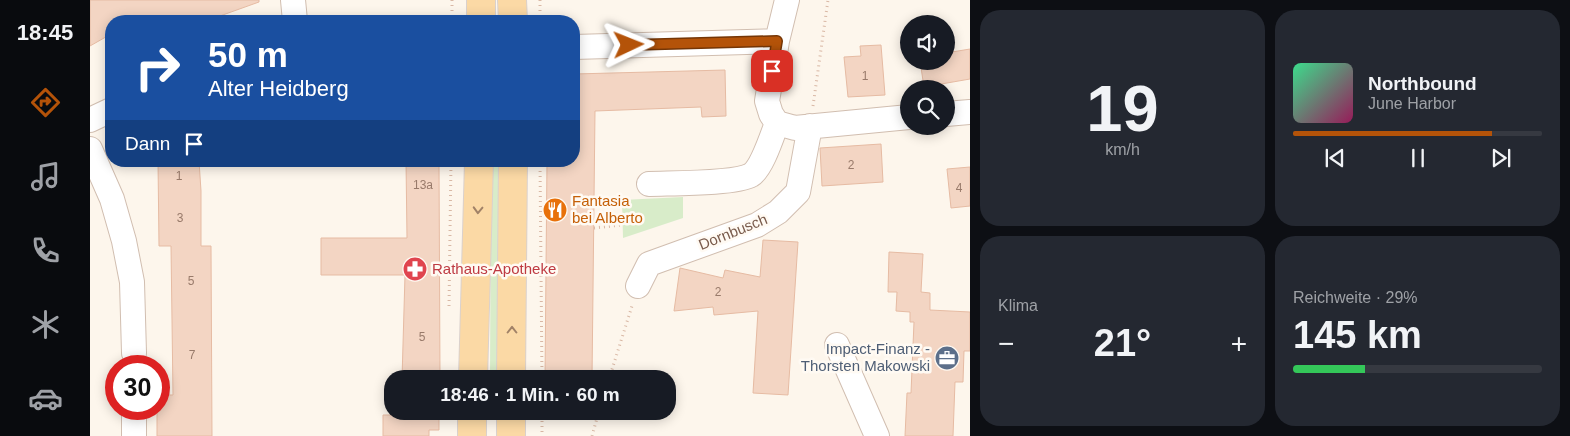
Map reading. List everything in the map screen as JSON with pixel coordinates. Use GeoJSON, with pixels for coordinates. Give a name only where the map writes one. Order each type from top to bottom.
{"type":"FeatureCollection","features":[{"type":"Feature","properties":{"kind":"main road"},"geometry":{"type":"LineString","coordinates":[[481,0],[481,15]]}},
{"type":"Feature","properties":{"kind":"main road"},"geometry":{"type":"LineString","coordinates":[[512,0],[513,15]]}},
{"type":"Feature","properties":{"kind":"main road"},"geometry":{"type":"LineString","coordinates":[[473,370],[479,167]]}},
{"type":"Feature","properties":{"kind":"main road"},"geometry":{"type":"LineString","coordinates":[[512,370],[513,167]]}},
{"type":"Feature","properties":{"kind":"main road"},"geometry":{"type":"LineString","coordinates":[[472,420],[472,436]]}},
{"type":"Feature","properties":{"kind":"main road"},"geometry":{"type":"LineString","coordinates":[[511,420],[511,436]]}},
{"type":"Feature","properties":{"kind":"street"},"geometry":{"type":"LineString","coordinates":[[293,0],[294,15]]}},
{"type":"Feature","properties":{"kind":"street"},"geometry":{"type":"LineString","coordinates":[[787,0],[777,41],[767,101],[771,114],[777,123],[795,128],[900,118]]}},
{"type":"Feature","properties":{"kind":"street"},"geometry":{"type":"LineString","coordinates":[[580,30],[655,28]]}},
{"type":"Feature","properties":{"kind":"street"},"geometry":{"type":"LineString","coordinates":[[580,47],[777,41]]}},
{"type":"Feature","properties":{"kind":"street"},"geometry":{"type":"LineString","coordinates":[[955,113],[970,112]]}},
{"type":"Feature","properties":{"kind":"street"},"geometry":{"type":"LineString","coordinates":[[90,120],[105,113]]}},
{"type":"Feature","properties":{"kind":"street"},"geometry":{"type":"LineString","coordinates":[[649,184],[733,180],[751,175],[762,161],[777,123]]}},
{"type":"Feature","properties":{"kind":"street","name":"Dornbusch"},"geometry":{"type":"LineString","coordinates":[[638,286],[649,264],[757,225],[778,212],[798,192],[810,126]]}},
{"type":"Feature","properties":{"kind":"street"},"geometry":{"type":"LineString","coordinates":[[90,148],[112,199],[124,241],[132,282],[134,353]]}},
{"type":"Feature","properties":{"kind":"street"},"geometry":{"type":"LineString","coordinates":[[837,345],[877,436]]}},
{"type":"Feature","properties":{"kind":"street"},"geometry":{"type":"LineString","coordinates":[[134,420],[134,436]]}},
{"type":"Feature","properties":{"kind":"path"},"geometry":{"type":"LineString","coordinates":[[452,0],[452,15]]}},
{"type":"Feature","properties":{"kind":"path"},"geometry":{"type":"LineString","coordinates":[[540,0],[540,15]]}},
{"type":"Feature","properties":{"kind":"path"},"geometry":{"type":"LineString","coordinates":[[810,126],[828,0]]}},
{"type":"Feature","properties":{"kind":"path"},"geometry":{"type":"LineString","coordinates":[[449,310],[451,167]]}},
{"type":"Feature","properties":{"kind":"path"},"geometry":{"type":"LineString","coordinates":[[540,167],[542,370]]}},
{"type":"Feature","properties":{"kind":"path"},"geometry":{"type":"LineString","coordinates":[[594,228],[622,225]]}},
{"type":"Feature","properties":{"kind":"path"},"geometry":{"type":"LineString","coordinates":[[612,370],[638,286]]}},
{"type":"Feature","properties":{"kind":"path"},"geometry":{"type":"LineString","coordinates":[[542,420],[542,436]]}},
{"type":"Feature","properties":{"kind":"path"},"geometry":{"type":"LineString","coordinates":[[592,436],[596,420]]}},
{"type":"Feature","properties":{"kind":"green space"},"geometry":{"type":"Polygon","coordinates":[[[491,167],[505,167],[506,370],[490,370],[491,167]]]}},
{"type":"Feature","properties":{"kind":"green space"},"geometry":{"type":"Polygon","coordinates":[[[683,197],[683,218],[623,238],[622,200],[683,197]]]}},
{"type":"Feature","properties":{"kind":"building"},"geometry":{"type":"Polygon","coordinates":[[[90,0],[259,0],[259,2],[223,15],[105,15],[105,37],[90,46],[90,0]]]}},
{"type":"Feature","properties":{"kind":"building"},"geometry":{"type":"Polygon","coordinates":[[[881,45],[885,95],[848,97],[844,57],[861,56],[860,46],[881,45]]]}},
{"type":"Feature","properties":{"kind":"building"},"geometry":{"type":"Polygon","coordinates":[[[970,49],[970,79],[955,82],[955,80],[923,80],[921,70],[955,70],[955,52],[970,49]]]}},
{"type":"Feature","properties":{"kind":"building"},"geometry":{"type":"Polygon","coordinates":[[[725,70],[726,116],[702,117],[701,107],[595,111],[592,370],[545,370],[547,167],[580,167],[580,74],[725,70]]]}},
{"type":"Feature","properties":{"kind":"building"},"geometry":{"type":"Polygon","coordinates":[[[881,144],[883,182],[822,186],[820,148],[881,144]]]}},
{"type":"Feature","properties":{"kind":"building"},"geometry":{"type":"Polygon","coordinates":[[[158,167],[199,167],[201,246],[211,246],[212,436],[157,436],[157,420],[170,420],[170,395],[173,395],[171,246],[159,246],[158,167]]]}},
{"type":"Feature","properties":{"kind":"building"},"geometry":{"type":"Polygon","coordinates":[[[406,167],[439,167],[440,370],[402,370],[405,275],[321,275],[321,238],[407,238],[406,167]]]}},
{"type":"Feature","properties":{"kind":"building"},"geometry":{"type":"Polygon","coordinates":[[[970,167],[970,206],[951,208],[947,169],[970,167]]]}},
{"type":"Feature","properties":{"kind":"building"},"geometry":{"type":"Polygon","coordinates":[[[763,240],[798,242],[788,395],[753,393],[758,311],[714,315],[713,307],[674,311],[680,268],[723,278],[725,270],[760,277],[763,240]]]}},
{"type":"Feature","properties":{"kind":"building"},"geometry":{"type":"Polygon","coordinates":[[[889,252],[923,254],[921,292],[930,293],[930,310],[970,312],[970,351],[964,351],[963,382],[955,382],[953,436],[905,436],[907,393],[911,393],[914,322],[910,322],[910,312],[896,311],[897,292],[888,292],[889,252]]]}},
{"type":"Feature","properties":{"kind":"building"},"geometry":{"type":"Polygon","coordinates":[[[383,415],[384,420],[439,420],[439,430],[429,430],[429,436],[383,436],[383,415]]]}},
{"type":"Feature","properties":{"kind":"place","name":"Fantasia bei Alberto"},"geometry":{"type":"Point","coordinates":[555,210]}},
{"type":"Feature","properties":{"kind":"place","name":"Rathaus-Apotheke"},"geometry":{"type":"Point","coordinates":[415,269]}},
{"type":"Feature","properties":{"kind":"place","name":"Impact-Finanz - Thorsten Makowski"},"geometry":{"type":"Point","coordinates":[947,358]}},
{"type":"Feature","properties":{"kind":"route"},"geometry":{"type":"LineString","coordinates":[[629,45],[777,41],[772,71]]}}]}
